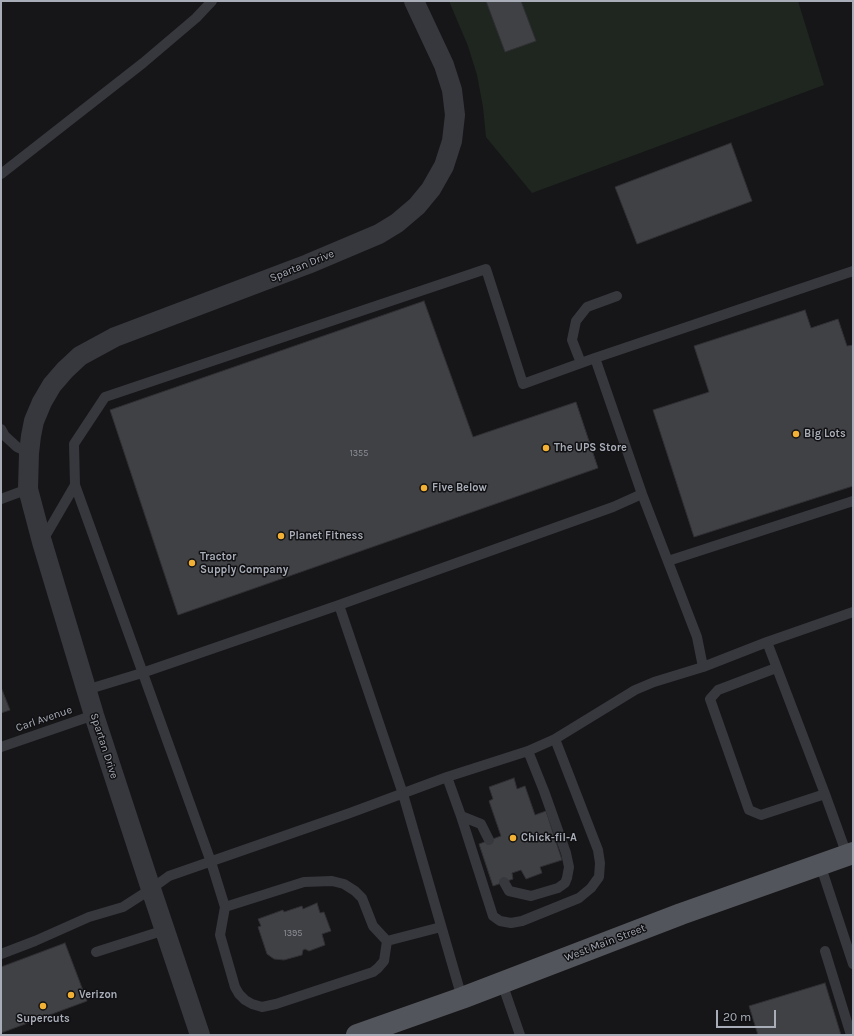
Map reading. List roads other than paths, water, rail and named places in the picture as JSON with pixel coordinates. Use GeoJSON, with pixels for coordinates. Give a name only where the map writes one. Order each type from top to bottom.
{"type":"FeatureCollection","features":[{"type":"Feature","properties":{"kind":"main road","name":"West Main Street"},"geometry":{"type":"LineString","coordinates":[[358,1035],[462,998],[681,914],[850,854]]}},
{"type":"Feature","properties":{"kind":"street","name":"Spartan Drive"},"geometry":{"type":"LineString","coordinates":[[200,1035],[86,690],[42,542],[28,489],[29,453],[34,421],[42,402],[52,385],[80,356],[115,337],[308,264],[379,234],[397,223],[417,206],[431,190],[444,166],[452,141],[454,115],[452,90],[444,65],[414,1]]}},
{"type":"Feature","properties":{"kind":"lane"},"geometry":{"type":"LineString","coordinates":[[1,174],[143,64],[196,18],[212,1]]}},
{"type":"Feature","properties":{"kind":"lane"},"geometry":{"type":"LineString","coordinates":[[387,942],[384,961],[373,972],[276,1004],[262,1007],[252,1004],[239,994],[220,935],[225,907],[211,862],[75,485],[74,444],[105,397],[486,269],[522,384],[853,271]]}},
{"type":"Feature","properties":{"kind":"lane"},"geometry":{"type":"LineString","coordinates":[[581,363],[572,340],[576,321],[587,307],[617,296]]}},
{"type":"Feature","properties":{"kind":"lane"},"geometry":{"type":"LineString","coordinates":[[595,358],[642,494],[697,637],[703,666]]}},
{"type":"Feature","properties":{"kind":"lane"},"geometry":{"type":"LineString","coordinates":[[1,429],[5,436],[17,447],[29,453]]}},
{"type":"Feature","properties":{"kind":"lane"},"geometry":{"type":"LineString","coordinates":[[42,542],[75,485]]}},
{"type":"Feature","properties":{"kind":"lane"},"geometry":{"type":"LineString","coordinates":[[1,498],[28,489]]}},
{"type":"Feature","properties":{"kind":"lane"},"geometry":{"type":"LineString","coordinates":[[86,690],[142,673],[339,605],[613,507],[642,494]]}},
{"type":"Feature","properties":{"kind":"lane"},"geometry":{"type":"LineString","coordinates":[[668,561],[853,501]]}},
{"type":"Feature","properties":{"kind":"lane"},"geometry":{"type":"LineString","coordinates":[[339,605],[403,794],[462,998]]}},
{"type":"Feature","properties":{"kind":"lane"},"geometry":{"type":"LineString","coordinates":[[1,954],[89,917],[123,907],[151,890],[169,876],[403,794],[447,777],[528,751],[556,739],[635,690],[853,612]]}},
{"type":"Feature","properties":{"kind":"lane"},"geometry":{"type":"LineString","coordinates":[[766,642],[850,854]]}},
{"type":"Feature","properties":{"kind":"lane"},"geometry":{"type":"LineString","coordinates":[[776,668],[718,690],[710,699],[749,810],[761,815],[825,794]]}},
{"type":"Feature","properties":{"kind":"lane","name":"Carl Avenue"},"geometry":{"type":"LineString","coordinates":[[1,747],[94,714]]}},
{"type":"Feature","properties":{"kind":"lane"},"geometry":{"type":"LineString","coordinates":[[447,777],[493,916],[500,921],[511,923],[522,921],[579,898],[591,888],[599,877],[600,863],[598,850],[556,739]]}},
{"type":"Feature","properties":{"kind":"lane"},"geometry":{"type":"LineString","coordinates":[[504,882],[509,891],[531,896],[558,888],[565,883],[567,878],[569,867],[566,853],[528,751]]}},
{"type":"Feature","properties":{"kind":"lane"},"geometry":{"type":"LineString","coordinates":[[461,816],[480,824],[488,840]]}},
{"type":"Feature","properties":{"kind":"lane"},"geometry":{"type":"LineString","coordinates":[[820,864],[853,964]]}},
{"type":"Feature","properties":{"kind":"lane"},"geometry":{"type":"LineString","coordinates":[[225,907],[304,882],[332,881],[344,884],[355,890],[362,898],[373,926],[387,942]]}},
{"type":"Feature","properties":{"kind":"lane"},"geometry":{"type":"LineString","coordinates":[[387,942],[441,927]]}},
{"type":"Feature","properties":{"kind":"lane"},"geometry":{"type":"LineString","coordinates":[[96,952],[165,930]]}},
{"type":"Feature","properties":{"kind":"lane"},"geometry":{"type":"LineString","coordinates":[[825,951],[851,1035]]}},
{"type":"Feature","properties":{"kind":"lane"},"geometry":{"type":"LineString","coordinates":[[502,983],[520,1035]]}},
{"type":"Feature","properties":{"kind":"place","name":"Big Lots"},"geometry":{"type":"Point","coordinates":[796,434]}},
{"type":"Feature","properties":{"kind":"place","name":"The UPS Store"},"geometry":{"type":"Point","coordinates":[546,448]}},
{"type":"Feature","properties":{"kind":"place","name":"Five Below"},"geometry":{"type":"Point","coordinates":[424,488]}},
{"type":"Feature","properties":{"kind":"place","name":"Planet Fitness"},"geometry":{"type":"Point","coordinates":[281,536]}},
{"type":"Feature","properties":{"kind":"place","name":"Tractor Supply Company"},"geometry":{"type":"Point","coordinates":[192,563]}},
{"type":"Feature","properties":{"kind":"place","name":"Chick-fil-A"},"geometry":{"type":"Point","coordinates":[513,838]}},
{"type":"Feature","properties":{"kind":"place","name":"Verizon"},"geometry":{"type":"Point","coordinates":[71,995]}},
{"type":"Feature","properties":{"kind":"place","name":"Supercuts"},"geometry":{"type":"Point","coordinates":[43,1006]}}]}
